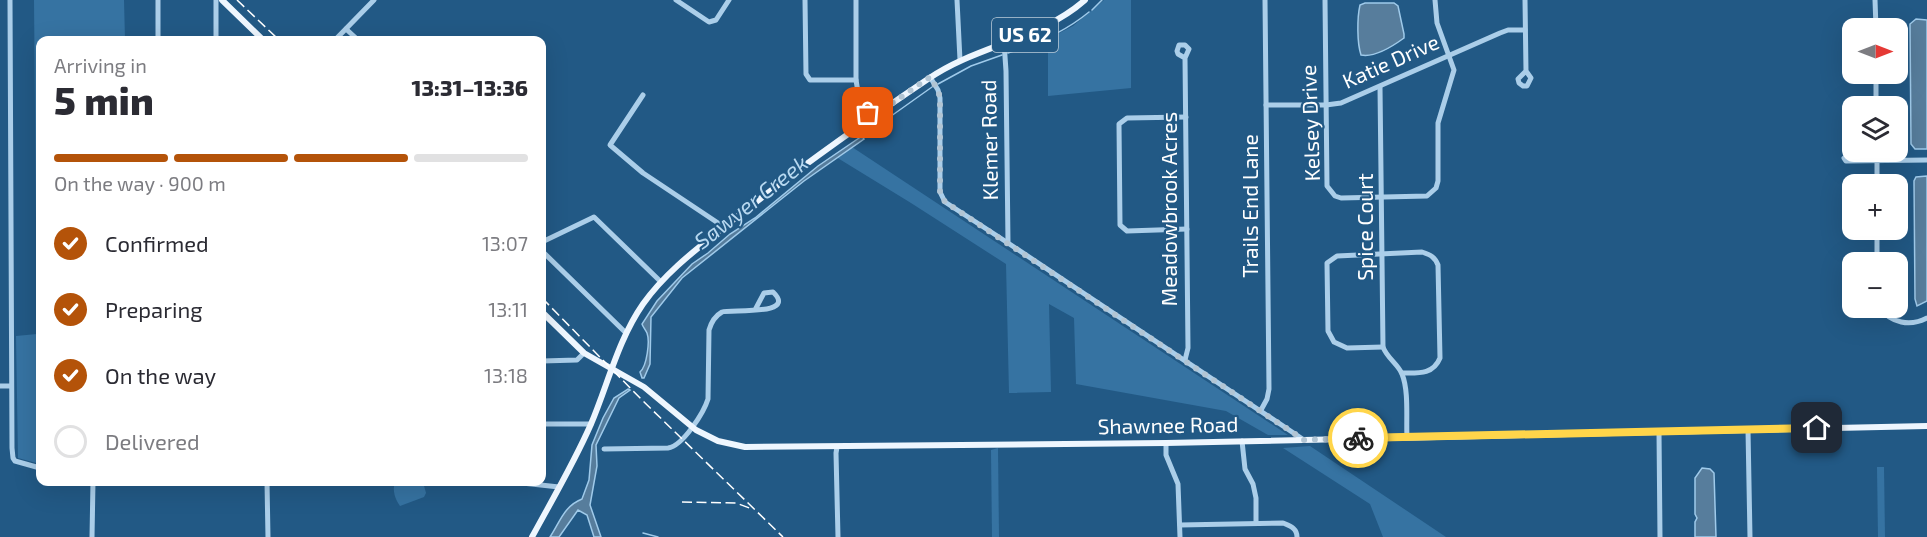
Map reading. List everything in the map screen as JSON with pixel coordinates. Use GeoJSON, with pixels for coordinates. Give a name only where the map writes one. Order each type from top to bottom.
{"type":"FeatureCollection","features":[{"type":"Feature","properties":{"kind":"main road"},"geometry":{"type":"LineString","coordinates":[[222,0],[259,36]]}},
{"type":"Feature","properties":{"kind":"main road","name":"US 62"},"geometry":{"type":"LineString","coordinates":[[532,537],[591,424],[626,333],[639,310],[660,282],[680,263],[779,184],[930,77],[960,60],[1043,28],[1086,0]]}},
{"type":"Feature","properties":{"kind":"main road","name":"Shawnee Road"},"geometry":{"type":"LineString","coordinates":[[546,316],[584,353],[644,387],[692,427],[718,441],[745,447],[1166,443],[1927,426]]}},
{"type":"Feature","properties":{"kind":"street"},"geometry":{"type":"LineString","coordinates":[[10,0],[13,458],[20,463],[36,467]]}},
{"type":"Feature","properties":{"kind":"street"},"geometry":{"type":"LineString","coordinates":[[158,0],[158,36]]}},
{"type":"Feature","properties":{"kind":"street"},"geometry":{"type":"LineString","coordinates":[[216,0],[216,36]]}},
{"type":"Feature","properties":{"kind":"street"},"geometry":{"type":"LineString","coordinates":[[339,36],[374,0]]}},
{"type":"Feature","properties":{"kind":"street"},"geometry":{"type":"LineString","coordinates":[[676,0],[709,22],[716,20],[729,0]]}},
{"type":"Feature","properties":{"kind":"street"},"geometry":{"type":"LineString","coordinates":[[805,0],[806,74],[810,80],[856,80]]}},
{"type":"Feature","properties":{"kind":"street"},"geometry":{"type":"LineString","coordinates":[[856,0],[856,80],[858,93],[871,118]]}},
{"type":"Feature","properties":{"kind":"street"},"geometry":{"type":"LineString","coordinates":[[957,0],[960,60]]}},
{"type":"Feature","properties":{"kind":"street"},"geometry":{"type":"LineString","coordinates":[[1075,0],[1075,9]]}},
{"type":"Feature","properties":{"kind":"street","name":"Trails End Lane"},"geometry":{"type":"LineString","coordinates":[[1261,410],[1269,389],[1265,0]]}},
{"type":"Feature","properties":{"kind":"street","name":"Kelsey Drive"},"geometry":{"type":"LineString","coordinates":[[1325,0],[1327,186],[1330,192],[1341,198],[1427,196],[1436,188],[1438,123],[1454,70],[1437,23],[1436,0]]}},
{"type":"Feature","properties":{"kind":"street"},"geometry":{"type":"LineString","coordinates":[[1525,0],[1526,71]]}},
{"type":"Feature","properties":{"kind":"street"},"geometry":{"type":"LineString","coordinates":[[1875,0],[1876,18]]}},
{"type":"Feature","properties":{"kind":"street"},"geometry":{"type":"LineString","coordinates":[[346,29],[354,36]]}},
{"type":"Feature","properties":{"kind":"street","name":"Katie Drive"},"geometry":{"type":"LineString","coordinates":[[1266,105],[1341,103],[1508,30],[1525,30]]}},
{"type":"Feature","properties":{"kind":"street","name":"Klemer Road"},"geometry":{"type":"LineString","coordinates":[[1004,42],[1008,243]]}},
{"type":"Feature","properties":{"kind":"street","name":"Meadowbrook Acres"},"geometry":{"type":"LineString","coordinates":[[1185,58],[1188,348],[1185,360]]}},
{"type":"Feature","properties":{"kind":"street"},"geometry":{"type":"LineString","coordinates":[[930,77],[940,98],[940,192],[945,202],[1304,440]]}},
{"type":"Feature","properties":{"kind":"street","name":"Spice Court"},"geometry":{"type":"LineString","coordinates":[[1380,87],[1383,347]]}},
{"type":"Feature","properties":{"kind":"street"},"geometry":{"type":"LineString","coordinates":[[643,94],[610,145],[643,173],[724,227]]}},
{"type":"Feature","properties":{"kind":"street"},"geometry":{"type":"LineString","coordinates":[[1186,117],[1127,117],[1119,124],[1120,225],[1127,231],[1187,230]]}},
{"type":"Feature","properties":{"kind":"street"},"geometry":{"type":"LineString","coordinates":[[1908,160],[1927,160]]}},
{"type":"Feature","properties":{"kind":"street"},"geometry":{"type":"LineString","coordinates":[[546,240],[594,217],[660,282]]}},
{"type":"Feature","properties":{"kind":"street"},"geometry":{"type":"LineString","coordinates":[[1402,373],[1424,373],[1437,366],[1440,358],[1436,259],[1422,252],[1337,256],[1328,263],[1328,331],[1334,342],[1347,348],[1383,347],[1402,373],[1406,387],[1407,437]]}},
{"type":"Feature","properties":{"kind":"street"},"geometry":{"type":"LineString","coordinates":[[546,255],[626,333]]}},
{"type":"Feature","properties":{"kind":"street"},"geometry":{"type":"LineString","coordinates":[[604,449],[672,448],[678,445],[705,408],[708,399],[711,323],[716,316],[724,312],[772,309],[777,305],[776,295],[773,292],[764,293],[755,310]]}},
{"type":"Feature","properties":{"kind":"street"},"geometry":{"type":"LineString","coordinates":[[1889,318],[1896,321],[1914,322],[1927,318]]}},
{"type":"Feature","properties":{"kind":"street"},"geometry":{"type":"LineString","coordinates":[[546,361],[577,360],[584,353]]}},
{"type":"Feature","properties":{"kind":"street"},"geometry":{"type":"LineString","coordinates":[[0,386],[12,386]]}},
{"type":"Feature","properties":{"kind":"street"},"geometry":{"type":"LineString","coordinates":[[546,424],[591,424]]}},
{"type":"Feature","properties":{"kind":"street"},"geometry":{"type":"LineString","coordinates":[[1748,430],[1750,537]]}},
{"type":"Feature","properties":{"kind":"street"},"geometry":{"type":"LineString","coordinates":[[1659,432],[1660,537]]}},
{"type":"Feature","properties":{"kind":"street"},"geometry":{"type":"LineString","coordinates":[[1242,441],[1245,469],[1253,484],[1256,498],[1256,523]]}},
{"type":"Feature","properties":{"kind":"street"},"geometry":{"type":"LineString","coordinates":[[1166,443],[1166,455],[1178,484],[1180,537]]}},
{"type":"Feature","properties":{"kind":"street"},"geometry":{"type":"LineString","coordinates":[[837,447],[839,453],[838,537]]}},
{"type":"Feature","properties":{"kind":"street"},"geometry":{"type":"LineString","coordinates":[[93,486],[93,537]]}},
{"type":"Feature","properties":{"kind":"street"},"geometry":{"type":"LineString","coordinates":[[267,486],[268,537]]}},
{"type":"Feature","properties":{"kind":"street"},"geometry":{"type":"LineString","coordinates":[[546,486],[559,487]]}},
{"type":"Feature","properties":{"kind":"street"},"geometry":{"type":"LineString","coordinates":[[1180,525],[1283,523],[1292,526],[1297,537]]}},
{"type":"Feature","properties":{"kind":"shaded area"},"geometry":{"type":"Polygon","coordinates":[[[34,0],[124,0],[125,36],[36,36],[36,223],[34,0]]]}},
{"type":"Feature","properties":{"kind":"shaded area"},"geometry":{"type":"Polygon","coordinates":[[[1104,0],[1131,0],[1131,88],[1048,96],[1048,39],[1073,26],[1104,0]]]}},
{"type":"Feature","properties":{"kind":"shaded area"},"geometry":{"type":"Polygon","coordinates":[[[1394,3],[1398,6],[1404,34],[1404,38],[1389,48],[1372,55],[1361,55],[1359,44],[1358,17],[1360,5],[1394,3]]]}},
{"type":"Feature","properties":{"kind":"shaded area"},"geometry":{"type":"Polygon","coordinates":[[[1916,19],[1927,20],[1927,149],[1915,149],[1911,144],[1910,24],[1916,19]]]}},
{"type":"Feature","properties":{"kind":"shaded area"},"geometry":{"type":"Polygon","coordinates":[[[862,136],[864,139],[804,181],[682,278],[651,317],[650,364],[642,378],[640,372],[646,359],[648,342],[647,333],[642,324],[657,301],[692,264],[730,234],[755,218],[818,166],[862,136]]]}},
{"type":"Feature","properties":{"kind":"shaded area"},"geometry":{"type":"Polygon","coordinates":[[[852,147],[1288,435],[1268,435],[1226,411],[1076,384],[1074,318],[1049,304],[1051,392],[1009,393],[1006,264],[836,157],[852,147]]]}},
{"type":"Feature","properties":{"kind":"shaded area"},"geometry":{"type":"Polygon","coordinates":[[[1927,176],[1927,301],[1917,306],[1915,299],[1914,181],[1916,177],[1927,176]]]}},
{"type":"Feature","properties":{"kind":"shaded area"},"geometry":{"type":"Polygon","coordinates":[[[36,334],[36,463],[18,458],[16,336],[36,334]]]}},
{"type":"Feature","properties":{"kind":"shaded area"},"geometry":{"type":"Polygon","coordinates":[[[630,390],[619,398],[596,445],[597,466],[590,505],[601,537],[594,537],[587,515],[578,510],[559,537],[550,537],[567,510],[582,499],[589,480],[592,445],[603,418],[614,398],[630,390]]]}},
{"type":"Feature","properties":{"kind":"shaded area"},"geometry":{"type":"Polygon","coordinates":[[[1310,446],[1446,537],[1383,537],[1370,504],[1283,448],[1310,446]]]}},
{"type":"Feature","properties":{"kind":"shaded area"},"geometry":{"type":"Polygon","coordinates":[[[998,448],[999,537],[992,537],[991,450],[998,448]]]}},
{"type":"Feature","properties":{"kind":"shaded area"},"geometry":{"type":"Polygon","coordinates":[[[1877,467],[1884,467],[1885,537],[1878,537],[1877,467]]]}},
{"type":"Feature","properties":{"kind":"shaded area"},"geometry":{"type":"Polygon","coordinates":[[[1702,468],[1710,469],[1714,473],[1716,537],[1695,537],[1697,518],[1695,478],[1702,468]]]}},
{"type":"Feature","properties":{"kind":"shaded area"},"geometry":{"type":"Polygon","coordinates":[[[394,486],[424,486],[426,493],[424,497],[400,506],[394,494],[394,486]]]}},
{"type":"Feature","properties":{"kind":"waterway","name":"Sawyer Creek"},"geometry":{"type":"LineString","coordinates":[[1092,10],[1102,0]]}},
{"type":"Feature","properties":{"kind":"waterway","name":"Sawyer Creek"},"geometry":{"type":"LineString","coordinates":[[1008,53],[1051,36],[1089,12]]}},
{"type":"Feature","properties":{"kind":"waterway","name":"Sawyer Creek"},"geometry":{"type":"LineString","coordinates":[[938,84],[971,66],[1002,55]]}},
{"type":"Feature","properties":{"kind":"waterway","name":"Sawyer Creek"},"geometry":{"type":"LineString","coordinates":[[863,136],[932,87]]}},
{"type":"Feature","properties":{"kind":"waterway"},"geometry":{"type":"LineString","coordinates":[[643,533],[658,537]]}},
{"type":"Feature","properties":{"kind":"railway"},"geometry":{"type":"LineString","coordinates":[[237,0],[275,36]]}},
{"type":"Feature","properties":{"kind":"railway"},"geometry":{"type":"LineString","coordinates":[[546,302],[641,399],[783,537]]}},
{"type":"Feature","properties":{"kind":"railway"},"geometry":{"type":"LineString","coordinates":[[682,502],[736,503],[752,509]]}},
{"type":"Feature","properties":{"kind":"way so far"},"geometry":{"type":"LineString","coordinates":[[868,113],[871,118],[930,77],[940,94],[940,192],[945,202],[1304,440],[1358,438]]}},
{"type":"Feature","properties":{"kind":"route"},"geometry":{"type":"LineString","coordinates":[[1358,438],[1817,428]]}}]}
